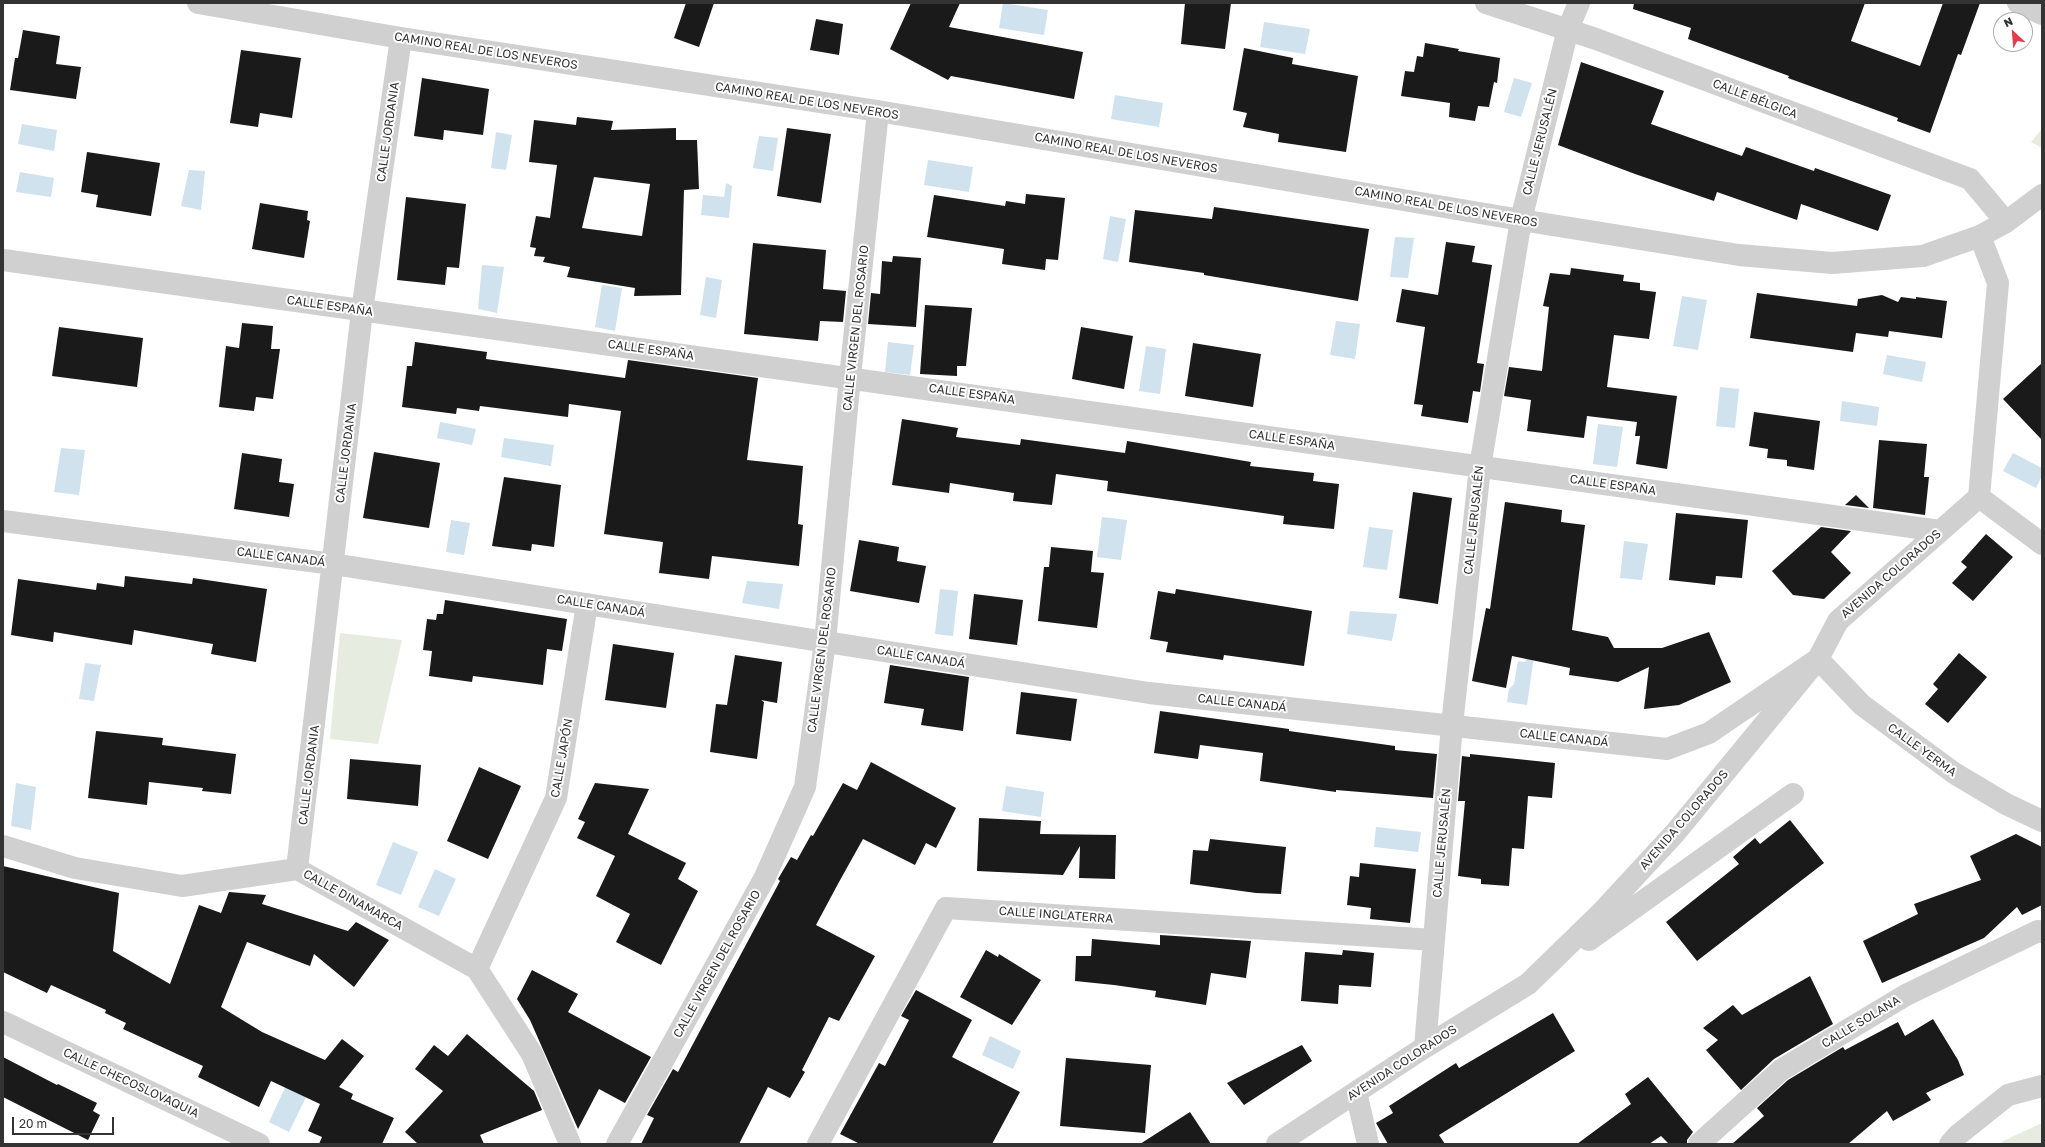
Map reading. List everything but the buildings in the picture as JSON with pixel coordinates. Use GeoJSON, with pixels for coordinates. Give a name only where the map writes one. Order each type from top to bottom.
{"type":"FeatureCollection","features":[{"type":"Feature","properties":{"kind":"street","name":"CAMINO REAL DE LOS NEVEROS"},"geometry":{"type":"LineString","coordinates":[[198,3],[401,38],[878,112],[1739,255],[1832,263],[1923,256],[1980,236],[2039,203]]}},
{"type":"Feature","properties":{"kind":"street","name":"CALLE BÉLGICA"},"geometry":{"type":"LineString","coordinates":[[1486,3],[1568,29],[1970,180],[2006,222]]}},
{"type":"Feature","properties":{"kind":"street","name":"CALLE JERUSALÉN"},"geometry":{"type":"LineString","coordinates":[[1425,1047],[1452,725],[1480,467],[1521,220],[1568,29],[1579,3]]}},
{"type":"Feature","properties":{"kind":"street"},"geometry":{"type":"LineString","coordinates":[[2018,3],[2042,14]]}},
{"type":"Feature","properties":{"kind":"street","name":"CALLE JORDANIA"},"geometry":{"type":"LineString","coordinates":[[298,869],[362,311],[401,38]]}},
{"type":"Feature","properties":{"kind":"street","name":"CALLE VIRGEN DEL ROSARIO"},"geometry":{"type":"LineString","coordinates":[[617,1144],[765,877],[805,787],[825,642],[850,377],[878,112]]}},
{"type":"Feature","properties":{"kind":"street"},"geometry":{"type":"LineString","coordinates":[[1980,236],[1998,283],[1979,496],[2042,544]]}},
{"type":"Feature","properties":{"kind":"street","name":"CALLE ESPAÑA"},"geometry":{"type":"LineString","coordinates":[[3,260],[362,311],[850,377],[1940,531]]}},
{"type":"Feature","properties":{"kind":"street","name":"AVENIDA COLORADOS"},"geometry":{"type":"LineString","coordinates":[[1528,984],[1601,914],[1675,833],[1818,659],[1838,621],[1979,496]]}},
{"type":"Feature","properties":{"kind":"street","name":"CALLE CANADÁ"},"geometry":{"type":"LineString","coordinates":[[3,521],[333,564],[1149,693],[1667,749],[1709,733],[1818,659]]}},
{"type":"Feature","properties":{"kind":"street","name":"CALLE JAPÓN"},"geometry":{"type":"LineString","coordinates":[[477,970],[556,798],[587,604]]}},
{"type":"Feature","properties":{"kind":"street","name":"CALLE YERMA"},"geometry":{"type":"LineString","coordinates":[[1818,659],[1862,705],[1954,773],[2006,804],[2042,821]]}},
{"type":"Feature","properties":{"kind":"street","name":"AVENIDA COLORADOS"},"geometry":{"type":"LineString","coordinates":[[1277,1144],[1425,1047],[1528,984],[1793,794]]}},
{"type":"Feature","properties":{"kind":"street","name":"CALLE DINAMARCA"},"geometry":{"type":"LineString","coordinates":[[3,846],[75,868],[182,886],[298,869],[477,970],[532,1054],[570,1144]]}},
{"type":"Feature","properties":{"kind":"street","name":"CALLE INGLATERRA"},"geometry":{"type":"LineString","coordinates":[[818,1144],[946,908],[1434,940]]}},
{"type":"Feature","properties":{"kind":"street","name":"CALLE SOLANA"},"geometry":{"type":"LineString","coordinates":[[1699,1144],[1781,1070],[1906,995],[2038,932],[2042,932]]}},
{"type":"Feature","properties":{"kind":"street","name":"CALLE CHECOSLOVAQUIA"},"geometry":{"type":"LineString","coordinates":[[3,1022],[259,1144]]}},
{"type":"Feature","properties":{"kind":"street"},"geometry":{"type":"LineString","coordinates":[[1950,1144],[1958,1135],[2008,1095],[2042,1086]]}},
{"type":"Feature","properties":{"kind":"street"},"geometry":{"type":"LineString","coordinates":[[1356,1092],[1368,1144]]}},
{"type":"Feature","properties":{"kind":"shaded area"},"geometry":{"type":"Polygon","coordinates":[[[2042,129],[2042,148],[2031,142],[2042,129]]]}},
{"type":"Feature","properties":{"kind":"shaded area"},"geometry":{"type":"Polygon","coordinates":[[[340,633],[402,640],[378,744],[330,739],[340,633]]]}},
{"type":"Feature","properties":{"kind":"shaded area"},"geometry":{"type":"Polygon","coordinates":[[[2042,1123],[2042,1144],[2001,1144],[2003,1141],[2042,1123]]]}},
{"type":"Feature","properties":{"kind":"water"},"geometry":{"type":"Polygon","coordinates":[[[1003,3],[1048,10],[1044,35],[999,28],[1003,3]]]}},
{"type":"Feature","properties":{"kind":"water"},"geometry":{"type":"Polygon","coordinates":[[[1264,22],[1310,29],[1305,54],[1260,47],[1264,22]]]}},
{"type":"Feature","properties":{"kind":"water"},"geometry":{"type":"Polygon","coordinates":[[[1514,78],[1532,83],[1521,117],[1504,112],[1514,78]]]}},
{"type":"Feature","properties":{"kind":"water"},"geometry":{"type":"Polygon","coordinates":[[[1115,95],[1163,103],[1159,127],[1111,119],[1115,95]]]}},
{"type":"Feature","properties":{"kind":"water"},"geometry":{"type":"Polygon","coordinates":[[[22,124],[57,130],[54,151],[18,144],[22,124]]]}},
{"type":"Feature","properties":{"kind":"water"},"geometry":{"type":"Polygon","coordinates":[[[496,132],[512,135],[506,170],[491,168],[496,132]]]}},
{"type":"Feature","properties":{"kind":"water"},"geometry":{"type":"Polygon","coordinates":[[[759,136],[778,138],[773,171],[753,168],[759,136]]]}},
{"type":"Feature","properties":{"kind":"water"},"geometry":{"type":"Polygon","coordinates":[[[928,160],[973,167],[969,192],[924,185],[928,160]]]}},
{"type":"Feature","properties":{"kind":"water"},"geometry":{"type":"Polygon","coordinates":[[[189,170],[205,171],[201,210],[181,206],[189,170]]]}},
{"type":"Feature","properties":{"kind":"water"},"geometry":{"type":"Polygon","coordinates":[[[20,172],[54,178],[51,197],[16,192],[20,172]]]}},
{"type":"Feature","properties":{"kind":"water"},"geometry":{"type":"Polygon","coordinates":[[[726,183],[732,186],[729,218],[701,215],[703,195],[724,197],[726,183]]]}},
{"type":"Feature","properties":{"kind":"water"},"geometry":{"type":"Polygon","coordinates":[[[1110,216],[1126,219],[1118,262],[1103,259],[1110,216]]]}},
{"type":"Feature","properties":{"kind":"water"},"geometry":{"type":"Polygon","coordinates":[[[1395,237],[1414,238],[1408,278],[1390,277],[1395,237]]]}},
{"type":"Feature","properties":{"kind":"water"},"geometry":{"type":"Polygon","coordinates":[[[482,265],[504,267],[497,313],[478,309],[482,265]]]}},
{"type":"Feature","properties":{"kind":"water"},"geometry":{"type":"Polygon","coordinates":[[[706,277],[722,280],[716,318],[700,315],[706,277]]]}},
{"type":"Feature","properties":{"kind":"water"},"geometry":{"type":"Polygon","coordinates":[[[602,285],[622,288],[615,331],[595,327],[602,285]]]}},
{"type":"Feature","properties":{"kind":"water"},"geometry":{"type":"Polygon","coordinates":[[[1682,296],[1707,300],[1698,350],[1673,346],[1682,296]]]}},
{"type":"Feature","properties":{"kind":"water"},"geometry":{"type":"Polygon","coordinates":[[[1336,321],[1360,324],[1355,359],[1330,355],[1336,321]]]}},
{"type":"Feature","properties":{"kind":"water"},"geometry":{"type":"Polygon","coordinates":[[[888,342],[914,345],[910,375],[885,372],[888,342]]]}},
{"type":"Feature","properties":{"kind":"water"},"geometry":{"type":"Polygon","coordinates":[[[1146,346],[1166,349],[1160,394],[1139,391],[1146,346]]]}},
{"type":"Feature","properties":{"kind":"water"},"geometry":{"type":"Polygon","coordinates":[[[1887,355],[1926,362],[1922,382],[1883,374],[1887,355]]]}},
{"type":"Feature","properties":{"kind":"water"},"geometry":{"type":"Polygon","coordinates":[[[1720,387],[1739,389],[1735,428],[1716,426],[1720,387]]]}},
{"type":"Feature","properties":{"kind":"water"},"geometry":{"type":"Polygon","coordinates":[[[1842,401],[1879,407],[1877,426],[1840,421],[1842,401]]]}},
{"type":"Feature","properties":{"kind":"water"},"geometry":{"type":"Polygon","coordinates":[[[440,422],[476,429],[472,445],[437,438],[440,422]]]}},
{"type":"Feature","properties":{"kind":"water"},"geometry":{"type":"Polygon","coordinates":[[[1598,424],[1623,427],[1617,467],[1593,464],[1598,424]]]}},
{"type":"Feature","properties":{"kind":"water"},"geometry":{"type":"Polygon","coordinates":[[[504,438],[554,445],[551,466],[501,457],[504,438]]]}},
{"type":"Feature","properties":{"kind":"water"},"geometry":{"type":"Polygon","coordinates":[[[61,448],[85,450],[79,495],[54,492],[61,448]]]}},
{"type":"Feature","properties":{"kind":"water"},"geometry":{"type":"Polygon","coordinates":[[[2013,453],[2042,468],[2042,476],[2036,488],[2003,471],[2013,453]]]}},
{"type":"Feature","properties":{"kind":"water"},"geometry":{"type":"Polygon","coordinates":[[[1102,517],[1127,520],[1121,560],[1097,557],[1102,517]]]}},
{"type":"Feature","properties":{"kind":"water"},"geometry":{"type":"Polygon","coordinates":[[[451,520],[470,523],[464,555],[446,552],[451,520]]]}},
{"type":"Feature","properties":{"kind":"water"},"geometry":{"type":"Polygon","coordinates":[[[1369,527],[1393,530],[1387,570],[1363,567],[1369,527]]]}},
{"type":"Feature","properties":{"kind":"water"},"geometry":{"type":"Polygon","coordinates":[[[1624,541],[1648,544],[1642,580],[1620,578],[1624,541]]]}},
{"type":"Feature","properties":{"kind":"water"},"geometry":{"type":"Polygon","coordinates":[[[747,581],[783,584],[779,609],[742,603],[747,581]]]}},
{"type":"Feature","properties":{"kind":"water"},"geometry":{"type":"Polygon","coordinates":[[[940,589],[958,591],[953,636],[935,634],[940,589]]]}},
{"type":"Feature","properties":{"kind":"water"},"geometry":{"type":"Polygon","coordinates":[[[1350,611],[1397,614],[1392,641],[1347,634],[1350,611]]]}},
{"type":"Feature","properties":{"kind":"water"},"geometry":{"type":"Polygon","coordinates":[[[1534,656],[1527,705],[1507,702],[1509,689],[1514,684],[1518,661],[1525,662],[1528,658],[1534,656]]]}},
{"type":"Feature","properties":{"kind":"water"},"geometry":{"type":"Polygon","coordinates":[[[85,663],[101,665],[94,701],[79,699],[85,663]]]}},
{"type":"Feature","properties":{"kind":"water"},"geometry":{"type":"Polygon","coordinates":[[[16,783],[36,787],[31,830],[11,826],[16,783]]]}},
{"type":"Feature","properties":{"kind":"water"},"geometry":{"type":"Polygon","coordinates":[[[1006,786],[1044,792],[1041,817],[1002,811],[1006,786]]]}},
{"type":"Feature","properties":{"kind":"water"},"geometry":{"type":"Polygon","coordinates":[[[1376,827],[1421,832],[1418,852],[1374,847],[1376,827]]]}},
{"type":"Feature","properties":{"kind":"water"},"geometry":{"type":"Polygon","coordinates":[[[393,842],[418,852],[401,895],[376,885],[393,842]]]}},
{"type":"Feature","properties":{"kind":"water"},"geometry":{"type":"Polygon","coordinates":[[[435,869],[456,879],[439,916],[418,907],[435,869]]]}},
{"type":"Feature","properties":{"kind":"water"},"geometry":{"type":"Polygon","coordinates":[[[990,1036],[1021,1051],[1013,1069],[982,1055],[990,1036]]]}},
{"type":"Feature","properties":{"kind":"water"},"geometry":{"type":"Polygon","coordinates":[[[289,1079],[310,1089],[289,1132],[269,1122],[289,1079]]]}}]}
